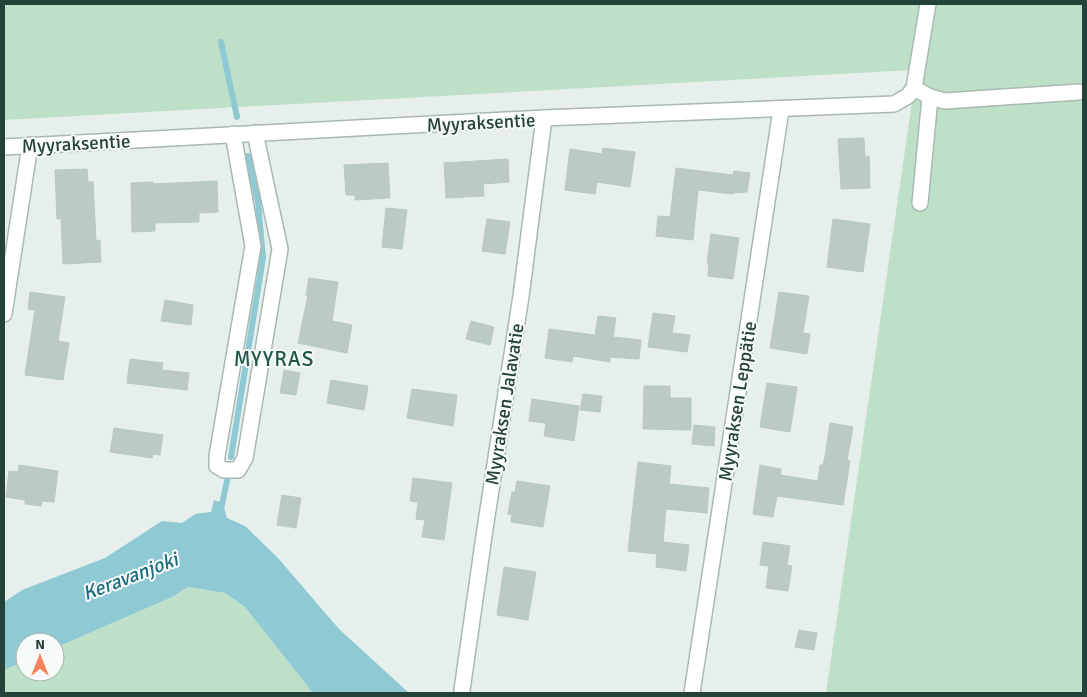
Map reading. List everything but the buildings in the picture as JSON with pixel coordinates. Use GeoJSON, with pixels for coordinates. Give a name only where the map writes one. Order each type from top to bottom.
{"type":"FeatureCollection","features":[{"type":"Feature","properties":{"kind":"street"},"geometry":{"type":"LineString","coordinates":[[928,4],[914,88],[930,97],[945,100],[1079,92]]}},
{"type":"Feature","properties":{"kind":"street","name":"Myyraksentie"},"geometry":{"type":"LineString","coordinates":[[4,147],[544,118],[894,104],[908,96],[914,88]]}},
{"type":"Feature","properties":{"kind":"street"},"geometry":{"type":"LineString","coordinates":[[920,203],[930,97]]}},
{"type":"Feature","properties":{"kind":"street","name":"Myyraksen Leppätie"},"geometry":{"type":"LineString","coordinates":[[692,693],[781,110]]}},
{"type":"Feature","properties":{"kind":"street","name":"Myyraksen Jalavatie"},"geometry":{"type":"LineString","coordinates":[[462,690],[520,296],[544,118]]}},
{"type":"Feature","properties":{"kind":"street"},"geometry":{"type":"LineString","coordinates":[[233,134],[252,246],[217,456],[218,466],[224,470],[238,470],[245,458],[280,249],[255,133]]}},
{"type":"Feature","properties":{"kind":"street"},"geometry":{"type":"LineString","coordinates":[[4,314],[30,145]]}},
{"type":"Feature","properties":{"kind":"green space"},"geometry":{"type":"Polygon","coordinates":[[[4,4],[1083,4],[1083,693],[826,693],[914,88],[912,70],[4,120],[4,4]]]}},
{"type":"Feature","properties":{"kind":"green space"},"geometry":{"type":"Polygon","coordinates":[[[188,587],[225,593],[245,607],[313,693],[4,693],[4,670],[15,665],[15,682],[65,682],[65,644],[172,597],[188,587]]]}},
{"type":"Feature","properties":{"kind":"water","name":"Keravanjoki"},"geometry":{"type":"Polygon","coordinates":[[[214,500],[223,503],[227,518],[245,526],[278,558],[339,629],[409,693],[313,693],[245,607],[225,593],[188,587],[172,597],[65,644],[65,632],[15,632],[15,665],[4,670],[4,602],[22,590],[105,558],[162,521],[182,523],[195,514],[211,512],[214,500]]]}},
{"type":"Feature","properties":{"kind":"waterway"},"geometry":{"type":"LineString","coordinates":[[221,42],[237,117]]}},
{"type":"Feature","properties":{"kind":"waterway"},"geometry":{"type":"LineString","coordinates":[[231,457],[263,258],[258,202],[248,156]]}},
{"type":"Feature","properties":{"kind":"waterway"},"geometry":{"type":"LineString","coordinates":[[221,509],[228,476]]}},
{"type":"Feature","properties":{"kind":"district","name":"MYYRAS"},"geometry":{"type":"Point","coordinates":[274,359]}}]}
